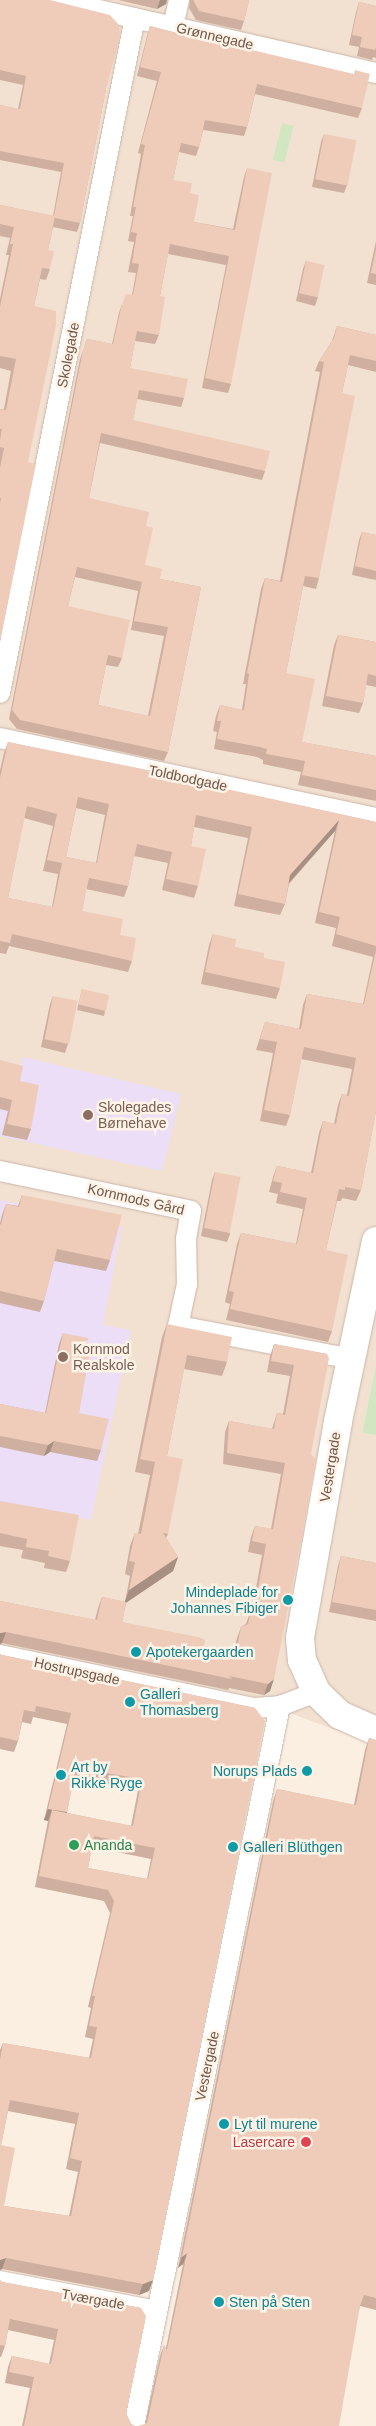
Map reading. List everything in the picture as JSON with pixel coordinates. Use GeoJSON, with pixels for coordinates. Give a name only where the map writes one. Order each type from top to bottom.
{"type":"FeatureCollection","features":[{"type":"Feature","properties":{"kind":"street","name":"Grønnegade"},"geometry":{"type":"LineString","coordinates":[[55,0],[376,73]]}},
{"type":"Feature","properties":{"kind":"street"},"geometry":{"type":"LineString","coordinates":[[173,26],[179,0]]}},
{"type":"Feature","properties":{"kind":"street","name":"Skolegade"},"geometry":{"type":"LineString","coordinates":[[0,693],[135,18]]}},
{"type":"Feature","properties":{"kind":"street","name":"Toldbodgade"},"geometry":{"type":"LineString","coordinates":[[0,738],[376,818]]}},
{"type":"Feature","properties":{"kind":"street","name":"Kornmods Gård"},"geometry":{"type":"LineString","coordinates":[[0,1171],[191,1211],[186,1238],[187,1284],[178,1326],[352,1359]]}},
{"type":"Feature","properties":{"kind":"street","name":"Vestergade"},"geometry":{"type":"LineString","coordinates":[[316,1692],[302,1660],[303,1615],[376,1241]]}},
{"type":"Feature","properties":{"kind":"street","name":"Hostrupsgade"},"geometry":{"type":"LineString","coordinates":[[0,1656],[254,1708],[280,1706],[316,1692]]}},
{"type":"Feature","properties":{"kind":"street"},"geometry":{"type":"LineString","coordinates":[[316,1692],[340,1715],[376,1731]]}},
{"type":"Feature","properties":{"kind":"street","name":"Vestergade"},"geometry":{"type":"LineString","coordinates":[[134,2426],[280,1706]]}},
{"type":"Feature","properties":{"kind":"street","name":"Tværgade"},"geometry":{"type":"LineString","coordinates":[[0,2282],[157,2311]]}},
{"type":"Feature","properties":{"kind":"shaded area"},"geometry":{"type":"Polygon","coordinates":[[[0,0],[376,0],[376,1365],[362,1433],[376,1435],[376,1745],[276,1708],[0,1653],[0,0]]]}},
{"type":"Feature","properties":{"kind":"shaded area","name":"Skolegades Børnehave"},"geometry":{"type":"Polygon","coordinates":[[[23,1057],[181,1094],[162,1171],[0,1136],[0,1064],[21,1069],[23,1057]]]}},
{"type":"Feature","properties":{"kind":"shaded area","name":"Kornmod Realskole"},"geometry":{"type":"Polygon","coordinates":[[[0,1200],[122,1227],[103,1325],[131,1330],[91,1520],[0,1502],[0,1200]]]}},
{"type":"Feature","properties":{"kind":"green space"},"geometry":{"type":"Polygon","coordinates":[[[282,123],[294,126],[284,163],[273,160],[282,123]]]}},
{"type":"Feature","properties":{"kind":"green space"},"geometry":{"type":"Polygon","coordinates":[[[376,1365],[376,1435],[362,1433],[376,1365]]]}},
{"type":"Feature","properties":{"kind":"building"},"geometry":{"type":"Polygon","coordinates":[[[0,0],[50,0],[110,15],[119,25],[120,38],[106,89],[80,223],[55,218],[54,216],[64,163],[0,151],[0,105],[20,109],[26,76],[0,70],[0,0]]]}},
{"type":"Feature","properties":{"kind":"building"},"geometry":{"type":"Polygon","coordinates":[[[193,0],[249,0],[244,21],[199,11],[193,0]]]}},
{"type":"Feature","properties":{"kind":"building"},"geometry":{"type":"Polygon","coordinates":[[[359,2],[376,6],[375,50],[360,47],[362,37],[352,35],[359,2]]]}},
{"type":"Feature","properties":{"kind":"building"},"geometry":{"type":"Polygon","coordinates":[[[150,26],[219,44],[216,39],[239,44],[239,47],[354,74],[355,70],[370,74],[362,108],[257,84],[247,127],[205,120],[199,147],[181,143],[173,180],[192,183],[190,193],[199,195],[194,222],[235,230],[247,168],[272,173],[231,384],[205,378],[229,256],[170,244],[160,296],[165,297],[159,335],[137,331],[130,368],[188,379],[184,398],[139,390],[133,420],[270,451],[265,471],[101,433],[89,498],[149,512],[146,526],[153,528],[145,565],[162,569],[160,579],[201,587],[168,752],[20,720],[12,710],[83,350],[87,339],[113,344],[126,294],[133,295],[139,264],[132,263],[137,233],[131,232],[136,207],[133,207],[145,145],[141,144],[161,72],[140,67],[150,26]],[[77,567],[68,606],[130,620],[122,658],[108,655],[98,705],[150,716],[168,627],[134,621],[142,582],[77,567]]]}},
{"type":"Feature","properties":{"kind":"building"},"geometry":{"type":"Polygon","coordinates":[[[324,134],[356,140],[348,185],[315,179],[324,134]]]}},
{"type":"Feature","properties":{"kind":"building"},"geometry":{"type":"Polygon","coordinates":[[[0,205],[55,216],[48,250],[54,251],[50,269],[42,268],[34,306],[56,311],[56,325],[28,462],[36,464],[0,642],[0,468],[4,448],[0,447],[2,429],[0,429],[0,409],[6,410],[16,359],[0,356],[0,307],[13,244],[10,244],[14,227],[0,224],[0,205]]]}},
{"type":"Feature","properties":{"kind":"building"},"geometry":{"type":"Polygon","coordinates":[[[376,249],[376,274],[371,273],[376,249]]]}},
{"type":"Feature","properties":{"kind":"building"},"geometry":{"type":"Polygon","coordinates":[[[306,261],[325,265],[318,297],[299,293],[306,261]]]}},
{"type":"Feature","properties":{"kind":"building"},"geometry":{"type":"Polygon","coordinates":[[[337,326],[376,335],[376,361],[350,355],[342,393],[355,396],[319,578],[305,576],[286,673],[315,679],[302,742],[376,756],[376,790],[302,775],[305,761],[266,754],[267,749],[260,747],[217,739],[221,721],[217,721],[220,705],[244,710],[249,674],[247,673],[265,578],[282,582],[324,362],[319,361],[334,338],[337,326]]]}},
{"type":"Feature","properties":{"kind":"building"},"geometry":{"type":"Polygon","coordinates":[[[362,532],[376,535],[376,571],[355,566],[362,532]]]}},
{"type":"Feature","properties":{"kind":"building"},"geometry":{"type":"Polygon","coordinates":[[[338,635],[376,642],[376,676],[368,674],[363,703],[326,696],[338,635]]]}},
{"type":"Feature","properties":{"kind":"building"},"geometry":{"type":"Polygon","coordinates":[[[8,742],[163,773],[163,775],[376,822],[376,946],[336,934],[340,917],[319,912],[339,820],[290,875],[285,904],[238,894],[252,827],[196,815],[191,846],[206,849],[198,886],[166,879],[172,852],[137,844],[128,886],[89,878],[82,911],[123,919],[120,935],[136,938],[132,961],[12,934],[10,943],[0,941],[0,778],[8,742]],[[78,797],[66,857],[97,863],[109,804],[78,797]],[[27,806],[8,898],[53,907],[62,863],[47,860],[57,814],[27,806]]]}},
{"type":"Feature","properties":{"kind":"building"},"geometry":{"type":"Polygon","coordinates":[[[213,934],[236,939],[235,947],[264,953],[264,958],[285,962],[280,988],[205,972],[213,934]]]}},
{"type":"Feature","properties":{"kind":"building"},"geometry":{"type":"Polygon","coordinates":[[[376,950],[376,1111],[361,1190],[345,1187],[345,1190],[339,1189],[326,1250],[348,1255],[332,1331],[230,1309],[234,1292],[229,1291],[241,1233],[297,1244],[307,1198],[280,1192],[282,1183],[273,1181],[277,1166],[313,1173],[323,1121],[336,1124],[342,1094],[349,1096],[356,1058],[304,1047],[290,1115],[264,1110],[277,1042],[260,1039],[265,1022],[301,1029],[307,994],[364,1004],[376,950]]]}},
{"type":"Feature","properties":{"kind":"building"},"geometry":{"type":"Polygon","coordinates":[[[82,989],[109,995],[106,1011],[78,1005],[82,989]]]}},
{"type":"Feature","properties":{"kind":"building"},"geometry":{"type":"Polygon","coordinates":[[[53,996],[78,1001],[69,1044],[45,1039],[53,996]]]}},
{"type":"Feature","properties":{"kind":"building"},"geometry":{"type":"Polygon","coordinates":[[[0,1060],[23,1066],[20,1081],[39,1085],[31,1129],[7,1124],[12,1100],[0,1097],[0,1060]]]}},
{"type":"Feature","properties":{"kind":"building"},"geometry":{"type":"Polygon","coordinates":[[[215,1172],[241,1177],[230,1233],[204,1228],[215,1172]]]}},
{"type":"Feature","properties":{"kind":"building"},"geometry":{"type":"Polygon","coordinates":[[[22,1195],[122,1215],[110,1260],[57,1249],[44,1301],[0,1291],[0,1224],[6,1204],[19,1207],[22,1195]]]}},
{"type":"Feature","properties":{"kind":"building"},"geometry":{"type":"Polygon","coordinates":[[[167,1324],[232,1337],[227,1362],[187,1355],[167,1456],[183,1459],[168,1534],[163,1533],[178,1557],[129,1590],[135,1562],[129,1561],[135,1533],[141,1534],[155,1462],[140,1459],[167,1324]]]}},
{"type":"Feature","properties":{"kind":"building"},"geometry":{"type":"Polygon","coordinates":[[[63,1333],[88,1338],[86,1352],[90,1352],[79,1413],[109,1419],[101,1450],[54,1441],[48,1445],[0,1436],[0,1404],[46,1413],[63,1333]]]}},
{"type":"Feature","properties":{"kind":"building"},"geometry":{"type":"Polygon","coordinates":[[[274,1344],[327,1354],[329,1358],[311,1454],[317,1461],[274,1679],[268,1684],[229,1676],[232,1679],[6,1632],[0,1633],[0,1601],[97,1620],[102,1597],[126,1602],[122,1622],[198,1637],[205,1640],[204,1646],[236,1652],[241,1627],[248,1624],[251,1610],[254,1611],[266,1544],[252,1541],[255,1526],[273,1529],[285,1463],[227,1453],[229,1421],[274,1429],[277,1413],[285,1415],[294,1365],[271,1361],[274,1344]]]}},
{"type":"Feature","properties":{"kind":"building"},"geometry":{"type":"Polygon","coordinates":[[[0,1501],[79,1515],[70,1561],[48,1556],[49,1551],[26,1547],[27,1539],[0,1533],[0,1501]]]}},
{"type":"Feature","properties":{"kind":"building"},"geometry":{"type":"Polygon","coordinates":[[[341,1556],[376,1563],[376,1610],[332,1602],[341,1556]]]}},
{"type":"Feature","properties":{"kind":"building"},"geometry":{"type":"Polygon","coordinates":[[[0,1654],[255,1708],[265,1721],[153,2280],[143,2284],[6,2258],[0,2260],[0,2060],[3,2043],[91,2058],[97,2027],[89,2026],[95,1996],[92,1996],[114,1901],[108,1890],[39,1876],[52,1810],[133,1826],[142,1779],[76,1768],[67,1812],[48,1809],[71,1713],[36,1706],[35,1712],[24,1710],[18,1741],[0,1737],[0,1654]],[[94,1836],[88,1868],[148,1879],[155,1848],[94,1836]],[[10,2100],[1,2145],[15,2148],[4,2206],[71,2216],[82,2161],[70,2158],[79,2113],[10,2100]]]}},
{"type":"Feature","properties":{"kind":"building"},"geometry":{"type":"Polygon","coordinates":[[[369,1738],[376,1740],[376,2298],[364,2295],[360,2306],[339,2426],[138,2426],[147,2423],[164,2345],[167,2350],[187,2253],[182,2257],[277,1789],[356,1805],[369,1738]]]}},
{"type":"Feature","properties":{"kind":"building"},"geometry":{"type":"Polygon","coordinates":[[[0,2280],[2,2282],[141,2308],[146,2316],[126,2413],[131,2424],[135,2426],[24,2426],[34,2377],[9,2372],[12,2356],[51,2364],[58,2329],[10,2319],[5,2346],[0,2345],[0,2280]]]}},
{"type":"Feature","properties":{"kind":"place","name":"Skolegades Børnehave"},"geometry":{"type":"Point","coordinates":[88,1115]}},
{"type":"Feature","properties":{"kind":"place","name":"Kornmod Realskole"},"geometry":{"type":"Point","coordinates":[63,1357]}},
{"type":"Feature","properties":{"kind":"place","name":"Mindeplade for Johannes Fibiger"},"geometry":{"type":"Point","coordinates":[288,1600]}},
{"type":"Feature","properties":{"kind":"place","name":"Apotekergaarden"},"geometry":{"type":"Point","coordinates":[136,1652]}},
{"type":"Feature","properties":{"kind":"place","name":"Galleri Thomasberg"},"geometry":{"type":"Point","coordinates":[130,1702]}},
{"type":"Feature","properties":{"kind":"place","name":"Norups Plads"},"geometry":{"type":"Point","coordinates":[307,1771]}},
{"type":"Feature","properties":{"kind":"place","name":"Art by Rikke Ryge"},"geometry":{"type":"Point","coordinates":[61,1775]}},
{"type":"Feature","properties":{"kind":"place","name":"Ananda"},"geometry":{"type":"Point","coordinates":[74,1845]}},
{"type":"Feature","properties":{"kind":"place","name":"Galleri Blüthgen"},"geometry":{"type":"Point","coordinates":[233,1847]}},
{"type":"Feature","properties":{"kind":"place","name":"Lyt til murene"},"geometry":{"type":"Point","coordinates":[224,2124]}},
{"type":"Feature","properties":{"kind":"place","name":"Lasercare"},"geometry":{"type":"Point","coordinates":[306,2142]}},
{"type":"Feature","properties":{"kind":"place","name":"Sten på Sten"},"geometry":{"type":"Point","coordinates":[219,2302]}}]}
